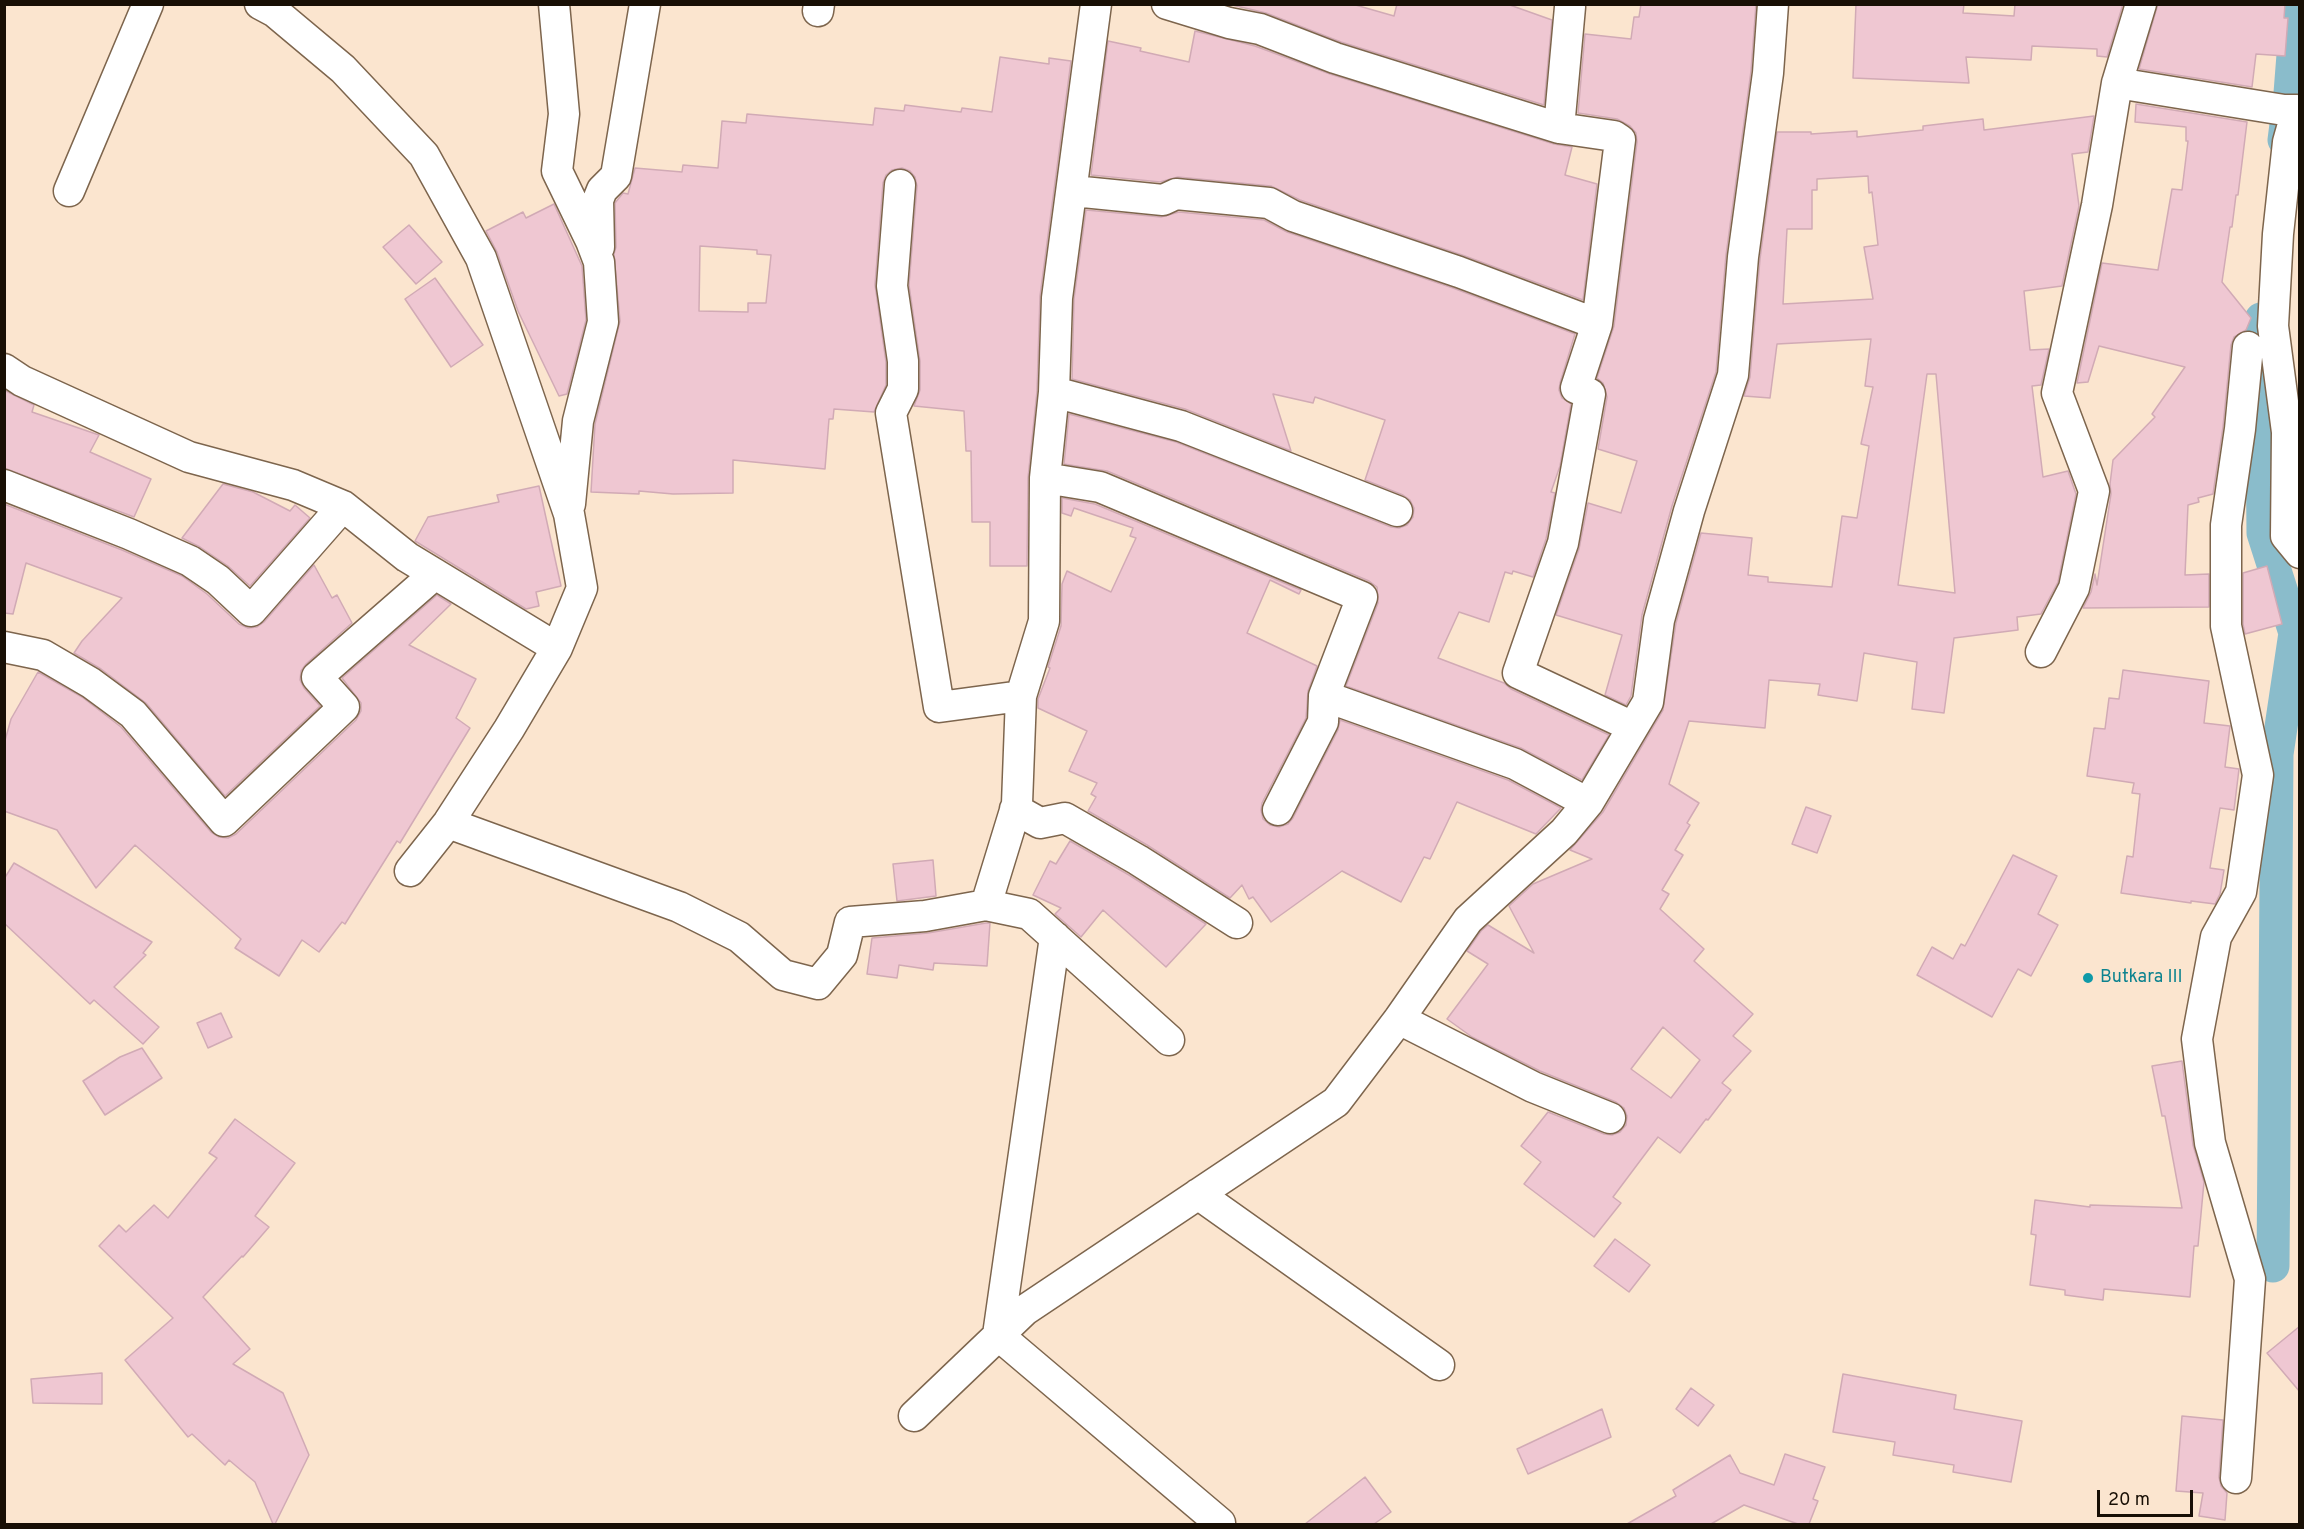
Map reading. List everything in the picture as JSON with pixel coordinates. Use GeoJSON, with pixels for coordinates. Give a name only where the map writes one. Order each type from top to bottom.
{"type":"FeatureCollection","features":[{"type":"Feature","properties":{"kind":"street"},"geometry":{"type":"LineString","coordinates":[[69,191],[148,4]]}},
{"type":"Feature","properties":{"kind":"street"},"geometry":{"type":"LineString","coordinates":[[260,4],[275,12],[343,69],[424,156],[481,258],[569,514],[582,588],[557,648],[509,729],[448,823],[410,871]]}},
{"type":"Feature","properties":{"kind":"street"},"geometry":{"type":"LineString","coordinates":[[554,4],[564,114],[557,171],[599,262]]}},
{"type":"Feature","properties":{"kind":"street"},"geometry":{"type":"LineString","coordinates":[[569,514],[578,421],[603,322],[598,200],[602,190],[616,176],[645,4]]}},
{"type":"Feature","properties":{"kind":"street"},"geometry":{"type":"LineString","coordinates":[[986,905],[1016,809],[1021,696],[1044,621],[1045,478],[1054,392],[1057,298],[1096,4]]}},
{"type":"Feature","properties":{"kind":"street"},"geometry":{"type":"LineString","coordinates":[[1167,4],[1230,14],[1260,29],[1335,58],[1559,128],[1614,136],[1620,140],[1597,324],[1576,388],[1590,394],[1563,543],[1518,673],[1633,727]]}},
{"type":"Feature","properties":{"kind":"street"},"geometry":{"type":"LineString","coordinates":[[914,1416],[1025,1310],[1336,1102],[1400,1019],[1468,920],[1564,832],[1588,803],[1648,702],[1659,620],[1689,511],[1733,375],[1743,257],[1768,73],[1773,4]]}},
{"type":"Feature","properties":{"kind":"street"},"geometry":{"type":"LineString","coordinates":[[2041,652],[2074,588],[2094,490],[2056,393],[2097,205],[2117,83],[2141,4]]}},
{"type":"Feature","properties":{"kind":"street"},"geometry":{"type":"LineString","coordinates":[[1559,128],[1568,5]]}},
{"type":"Feature","properties":{"kind":"street"},"geometry":{"type":"LineString","coordinates":[[2117,83],[2292,125],[2278,234],[2273,326],[2287,432],[2286,536],[2300,553]]}},
{"type":"Feature","properties":{"kind":"street"},"geometry":{"type":"LineString","coordinates":[[900,185],[892,286],[903,361],[903,389],[891,413],[939,707],[1021,696]]}},
{"type":"Feature","properties":{"kind":"street"},"geometry":{"type":"LineString","coordinates":[[1073,191],[1163,200],[1176,194],[1269,203],[1293,216],[1459,272],[1597,324]]}},
{"type":"Feature","properties":{"kind":"street"},"geometry":{"type":"LineString","coordinates":[[2236,1478],[2250,1279],[2210,1143],[2198,1039],[2216,937],[2241,892],[2258,775],[2226,626],[2226,525],[2242,430],[2248,347]]}},
{"type":"Feature","properties":{"kind":"street"},"geometry":{"type":"LineString","coordinates":[[4,369],[22,381],[189,457],[292,485],[343,506],[407,556],[557,648]]}},
{"type":"Feature","properties":{"kind":"street"},"geometry":{"type":"LineString","coordinates":[[1054,392],[1181,426],[1397,511]]}},
{"type":"Feature","properties":{"kind":"street"},"geometry":{"type":"LineString","coordinates":[[2242,430],[2286,443]]}},
{"type":"Feature","properties":{"kind":"street"},"geometry":{"type":"LineString","coordinates":[[1045,478],[1100,487],[1362,597],[1324,696],[1323,722],[1278,810]]}},
{"type":"Feature","properties":{"kind":"street"},"geometry":{"type":"LineString","coordinates":[[4,485],[120,530],[190,561],[218,580],[251,611],[343,506]]}},
{"type":"Feature","properties":{"kind":"street"},"geometry":{"type":"LineString","coordinates":[[4,647],[43,655],[91,683],[133,714],[224,821],[344,706],[317,677],[435,574]]}},
{"type":"Feature","properties":{"kind":"street"},"geometry":{"type":"LineString","coordinates":[[1324,696],[1515,764],[1588,803]]}},
{"type":"Feature","properties":{"kind":"street"},"geometry":{"type":"LineString","coordinates":[[1016,809],[1040,823],[1065,818],[1138,860],[1237,923]]}},
{"type":"Feature","properties":{"kind":"street"},"geometry":{"type":"LineString","coordinates":[[448,823],[679,907],[740,937],[783,975],[818,984],[842,956],[850,922],[925,916],[986,905],[1029,914],[1169,1040]]}},
{"type":"Feature","properties":{"kind":"street"},"geometry":{"type":"LineString","coordinates":[[998,1335],[1054,938]]}},
{"type":"Feature","properties":{"kind":"street"},"geometry":{"type":"LineString","coordinates":[[1400,1019],[1533,1087],[1610,1118]]}},
{"type":"Feature","properties":{"kind":"street"},"geometry":{"type":"LineString","coordinates":[[1198,1194],[1439,1365]]}},
{"type":"Feature","properties":{"kind":"street"},"geometry":{"type":"LineString","coordinates":[[998,1335],[1220,1523]]}},
{"type":"Feature","properties":{"kind":"building"},"geometry":{"type":"Polygon","coordinates":[[[1228,4],[1352,4],[1394,16],[1397,4],[1507,4],[1552,20],[1544,105],[1341,42],[1266,13],[1228,4]]]}},
{"type":"Feature","properties":{"kind":"building"},"geometry":{"type":"Polygon","coordinates":[[[1641,4],[1756,4],[1751,71],[1726,255],[1716,372],[1672,506],[1642,615],[1631,696],[1626,705],[1605,695],[1622,635],[1556,615],[1579,549],[1588,503],[1621,513],[1637,461],[1598,449],[1607,397],[1603,383],[1597,378],[1614,326],[1637,142],[1636,133],[1630,126],[1617,119],[1578,113],[1585,34],[1631,39],[1634,17],[1639,17],[1641,4]]]}},
{"type":"Feature","properties":{"kind":"building"},"geometry":{"type":"Polygon","coordinates":[[[1856,4],[1964,4],[1963,13],[2014,16],[2015,4],[2123,4],[2107,57],[2097,56],[2097,49],[2032,46],[2031,60],[1966,57],[1969,83],[1853,78],[1856,4]]]}},
{"type":"Feature","properties":{"kind":"building"},"geometry":{"type":"Polygon","coordinates":[[[2158,4],[2285,4],[2284,18],[2288,18],[2285,56],[2256,54],[2252,87],[2139,69],[2158,4]]]}},
{"type":"Feature","properties":{"kind":"building"},"geometry":{"type":"Polygon","coordinates":[[[1195,31],[1255,46],[1330,74],[1554,144],[1572,147],[1565,175],[1597,184],[1583,300],[1465,256],[1300,200],[1271,186],[1178,177],[1160,182],[1091,175],[1108,41],[1189,62],[1195,31]]]}},
{"type":"Feature","properties":{"kind":"building"},"geometry":{"type":"Polygon","coordinates":[[[1000,57],[1049,64],[1049,58],[1071,61],[1040,296],[1037,391],[1028,478],[1027,566],[990,566],[990,522],[972,522],[971,451],[966,451],[964,411],[914,406],[920,390],[920,361],[909,285],[917,186],[915,177],[910,171],[902,168],[892,170],[886,175],[883,183],[875,285],[886,362],[886,385],[874,412],[834,409],[833,419],[829,419],[825,469],[733,460],[733,493],[591,492],[595,424],[620,321],[614,254],[616,247],[615,203],[623,193],[628,194],[635,168],[682,172],[683,165],[718,168],[722,121],[746,123],[747,114],[873,125],[875,108],[904,111],[905,105],[961,112],[962,108],[992,112],[1000,57]],[[700,246],[699,311],[748,312],[748,303],[766,303],[771,255],[757,254],[757,250],[700,246]]]}},
{"type":"Feature","properties":{"kind":"building"},"geometry":{"type":"Polygon","coordinates":[[[2136,104],[2247,122],[2238,195],[2236,195],[2232,227],[2230,227],[2222,282],[2251,318],[2246,330],[2234,337],[2231,345],[2223,427],[2213,494],[2198,498],[2199,502],[2188,505],[2185,575],[2209,574],[2209,607],[2083,608],[2091,592],[2095,574],[2097,585],[2111,494],[2113,460],[2155,417],[2152,414],[2185,367],[2099,346],[2088,382],[2077,383],[2102,263],[2158,270],[2172,189],[2182,190],[2188,141],[2186,141],[2186,127],[2135,122],[2136,104]]]}},
{"type":"Feature","properties":{"kind":"building"},"geometry":{"type":"Polygon","coordinates":[[[2094,116],[2088,152],[2072,154],[2079,206],[2062,286],[2024,291],[2030,350],[2049,349],[2041,385],[2032,386],[2043,477],[2068,471],[2076,494],[2058,582],[2041,614],[2017,617],[2018,630],[1954,638],[1944,713],[1912,709],[1917,662],[1864,653],[1857,701],[1818,695],[1820,684],[1769,680],[1765,728],[1689,721],[1669,784],[1699,803],[1687,823],[1690,825],[1675,850],[1683,855],[1662,890],[1669,894],[1660,909],[1704,949],[1694,961],[1753,1014],[1733,1036],[1751,1051],[1722,1083],[1731,1090],[1680,1153],[1658,1137],[1613,1197],[1621,1203],[1594,1237],[1524,1184],[1541,1162],[1521,1146],[1548,1112],[1612,1135],[1620,1132],[1626,1125],[1627,1116],[1624,1108],[1616,1102],[1540,1071],[1472,1037],[1447,1019],[1488,964],[1467,951],[1488,925],[1534,953],[1509,906],[1533,884],[1592,859],[1570,850],[1603,812],[1663,710],[1676,623],[1701,533],[1752,538],[1748,575],[1768,577],[1768,582],[1832,587],[1842,516],[1857,518],[1869,446],[1861,444],[1873,387],[1865,386],[1871,339],[1777,344],[1770,398],[1744,396],[1750,377],[1760,259],[1777,132],[1811,132],[1811,134],[1857,131],[1857,137],[1923,130],[1923,126],[1983,119],[1984,130],[2094,116]],[[1868,176],[1817,179],[1817,190],[1812,190],[1812,229],[1787,229],[1783,304],[1873,299],[1864,247],[1878,245],[1868,176]],[[1927,374],[1898,585],[1955,593],[1936,374],[1927,374]],[[1663,1027],[1631,1069],[1671,1098],[1700,1060],[1663,1027]]]}},
{"type":"Feature","properties":{"kind":"building"},"geometry":{"type":"Polygon","coordinates":[[[554,204],[582,266],[586,320],[567,394],[559,396],[518,311],[497,252],[486,231],[523,212],[526,218],[554,204]]]}},
{"type":"Feature","properties":{"kind":"building"},"geometry":{"type":"Polygon","coordinates":[[[1086,210],[1161,217],[1179,212],[1264,220],[1287,232],[1453,288],[1575,334],[1559,390],[1562,398],[1571,404],[1560,466],[1551,492],[1555,493],[1546,539],[1533,577],[1513,571],[1512,574],[1505,572],[1489,622],[1459,612],[1438,658],[1504,683],[1511,689],[1609,735],[1582,780],[1521,748],[1346,686],[1378,603],[1377,587],[1369,581],[1107,471],[1064,464],[1069,414],[1176,442],[1391,527],[1399,528],[1407,525],[1413,517],[1414,508],[1410,500],[1365,480],[1385,420],[1315,397],[1313,403],[1273,394],[1291,451],[1185,409],[1072,379],[1074,299],[1086,210]]]}},
{"type":"Feature","properties":{"kind":"building"},"geometry":{"type":"Polygon","coordinates":[[[409,225],[442,262],[416,284],[383,247],[409,225]]]}},
{"type":"Feature","properties":{"kind":"building"},"geometry":{"type":"Polygon","coordinates":[[[435,278],[483,345],[451,367],[405,299],[435,278]]]}},
{"type":"Feature","properties":{"kind":"building"},"geometry":{"type":"Polygon","coordinates":[[[4,390],[34,405],[32,412],[99,435],[90,452],[151,479],[134,517],[4,468],[4,390]]]}},
{"type":"Feature","properties":{"kind":"building"},"geometry":{"type":"Polygon","coordinates":[[[223,484],[253,492],[290,511],[295,505],[310,518],[250,586],[228,566],[182,538],[223,484]]]}},
{"type":"Feature","properties":{"kind":"building"},"geometry":{"type":"Polygon","coordinates":[[[539,486],[561,586],[536,592],[539,606],[526,609],[415,541],[428,517],[499,502],[497,495],[539,486]]]}},
{"type":"Feature","properties":{"kind":"building"},"geometry":{"type":"Polygon","coordinates":[[[1062,498],[1095,504],[1301,590],[1299,594],[1270,580],[1247,633],[1317,666],[1308,691],[1306,718],[1262,803],[1263,819],[1270,825],[1279,827],[1288,824],[1293,818],[1338,730],[1340,720],[1508,780],[1561,808],[1536,834],[1457,802],[1430,859],[1424,857],[1401,902],[1342,871],[1271,922],[1253,897],[1249,899],[1242,885],[1230,898],[1147,845],[1088,811],[1096,797],[1091,794],[1097,783],[1069,771],[1087,731],[1038,708],[1038,699],[1050,668],[1048,667],[1061,626],[1062,584],[1067,571],[1111,592],[1136,538],[1130,536],[1133,528],[1074,508],[1071,516],[1062,513],[1062,498]]]}},
{"type":"Feature","properties":{"kind":"building"},"geometry":{"type":"Polygon","coordinates":[[[4,504],[182,576],[207,594],[239,624],[248,628],[257,627],[264,622],[314,565],[332,598],[337,595],[352,623],[301,671],[300,680],[304,688],[320,706],[225,796],[146,703],[101,669],[74,653],[82,641],[122,598],[26,563],[13,614],[4,613],[4,504]]]}},
{"type":"Feature","properties":{"kind":"building"},"geometry":{"type":"Polygon","coordinates":[[[2267,566],[2282,624],[2245,634],[2243,573],[2267,566]]]}},
{"type":"Feature","properties":{"kind":"building"},"geometry":{"type":"Polygon","coordinates":[[[437,595],[451,604],[409,645],[476,679],[456,718],[470,728],[400,843],[397,841],[345,924],[342,922],[319,952],[302,940],[279,976],[235,948],[241,939],[135,845],[96,888],[57,830],[4,811],[4,744],[11,719],[38,672],[82,697],[121,727],[211,832],[219,837],[228,838],[236,834],[356,720],[361,711],[361,703],[342,678],[437,595]]]}},
{"type":"Feature","properties":{"kind":"building"},"geometry":{"type":"Polygon","coordinates":[[[2123,670],[2209,681],[2204,723],[2230,726],[2225,767],[2239,769],[2234,810],[2220,808],[2210,868],[2224,870],[2220,894],[2215,904],[2121,893],[2127,856],[2133,857],[2140,794],[2132,793],[2134,783],[2087,776],[2094,728],[2105,729],[2109,698],[2119,699],[2123,670]]]}},
{"type":"Feature","properties":{"kind":"building"},"geometry":{"type":"Polygon","coordinates":[[[1806,807],[1831,816],[1817,853],[1792,844],[1806,807]]]}},
{"type":"Feature","properties":{"kind":"building"},"geometry":{"type":"Polygon","coordinates":[[[1070,841],[1206,924],[1166,967],[1103,910],[1081,937],[1055,914],[1061,908],[1033,895],[1050,861],[1056,864],[1070,841]]]}},
{"type":"Feature","properties":{"kind":"building"},"geometry":{"type":"Polygon","coordinates":[[[2013,855],[2057,876],[2038,914],[2058,925],[2031,976],[2018,969],[1992,1017],[1917,975],[1932,947],[1953,959],[1961,944],[1965,946],[2013,855]]]}},
{"type":"Feature","properties":{"kind":"building"},"geometry":{"type":"Polygon","coordinates":[[[933,860],[936,896],[897,901],[893,864],[933,860]]]}},
{"type":"Feature","properties":{"kind":"building"},"geometry":{"type":"Polygon","coordinates":[[[14,863],[152,942],[143,953],[146,955],[114,987],[159,1027],[143,1044],[94,1000],[90,1004],[4,923],[4,879],[14,863]]]}},
{"type":"Feature","properties":{"kind":"building"},"geometry":{"type":"Polygon","coordinates":[[[990,923],[987,966],[934,963],[933,970],[899,965],[897,978],[867,974],[872,938],[928,933],[990,923]]]}},
{"type":"Feature","properties":{"kind":"building"},"geometry":{"type":"Polygon","coordinates":[[[221,1013],[232,1037],[208,1048],[197,1023],[221,1013]]]}},
{"type":"Feature","properties":{"kind":"building"},"geometry":{"type":"Polygon","coordinates":[[[142,1048],[162,1078],[105,1115],[83,1081],[120,1057],[142,1048]]]}},
{"type":"Feature","properties":{"kind":"building"},"geometry":{"type":"Polygon","coordinates":[[[2182,1061],[2193,1145],[2204,1182],[2198,1246],[2194,1246],[2190,1297],[2104,1289],[2103,1300],[2065,1295],[2065,1290],[2030,1285],[2036,1235],[2031,1234],[2035,1200],[2090,1207],[2090,1205],[2182,1208],[2165,1116],[2162,1116],[2152,1066],[2182,1061]]]}},
{"type":"Feature","properties":{"kind":"building"},"geometry":{"type":"Polygon","coordinates":[[[235,1119],[295,1163],[255,1216],[269,1227],[203,1297],[250,1349],[233,1364],[283,1393],[309,1455],[275,1524],[273,1524],[255,1482],[229,1460],[225,1465],[192,1434],[188,1437],[125,1360],[173,1318],[99,1246],[119,1225],[126,1232],[154,1205],[168,1218],[217,1158],[209,1153],[235,1119]]]}},
{"type":"Feature","properties":{"kind":"building"},"geometry":{"type":"Polygon","coordinates":[[[1615,1239],[1650,1265],[1629,1292],[1594,1266],[1615,1239]]]}},
{"type":"Feature","properties":{"kind":"building"},"geometry":{"type":"Polygon","coordinates":[[[2300,1326],[2300,1392],[2267,1353],[2300,1326]]]}},
{"type":"Feature","properties":{"kind":"building"},"geometry":{"type":"Polygon","coordinates":[[[102,1373],[102,1404],[33,1403],[31,1379],[102,1373]]]}},
{"type":"Feature","properties":{"kind":"building"},"geometry":{"type":"Polygon","coordinates":[[[1843,1374],[1956,1395],[1954,1409],[2022,1421],[2011,1482],[1953,1472],[1954,1465],[1893,1455],[1895,1442],[1833,1432],[1843,1374]]]}},
{"type":"Feature","properties":{"kind":"building"},"geometry":{"type":"Polygon","coordinates":[[[1691,1388],[1714,1405],[1698,1426],[1676,1409],[1691,1388]]]}},
{"type":"Feature","properties":{"kind":"building"},"geometry":{"type":"Polygon","coordinates":[[[1602,1409],[1611,1437],[1528,1474],[1517,1449],[1602,1409]]]}},
{"type":"Feature","properties":{"kind":"building"},"geometry":{"type":"Polygon","coordinates":[[[2182,1416],[2223,1420],[2219,1477],[2221,1486],[2227,1493],[2225,1520],[2199,1516],[2203,1493],[2176,1491],[2182,1416]]]}},
{"type":"Feature","properties":{"kind":"building"},"geometry":{"type":"Polygon","coordinates":[[[1785,1454],[1825,1467],[1813,1499],[1818,1501],[1809,1524],[1798,1524],[1744,1505],[1711,1524],[1627,1524],[1676,1496],[1673,1490],[1730,1455],[1740,1473],[1774,1485],[1785,1454]]]}},
{"type":"Feature","properties":{"kind":"building"},"geometry":{"type":"Polygon","coordinates":[[[1365,1477],[1391,1512],[1374,1524],[1305,1524],[1365,1477]]]}},
{"type":"Feature","properties":{"kind":"waterway"},"geometry":{"type":"LineString","coordinates":[[2284,140],[2297,4]]}},
{"type":"Feature","properties":{"kind":"waterway"},"geometry":{"type":"LineString","coordinates":[[2261,319],[2263,533],[2295,633],[2277,754],[2273,1266]]}},
{"type":"Feature","properties":{"kind":"place","name":"Butkara III"},"geometry":{"type":"Point","coordinates":[2088,978]}}]}
